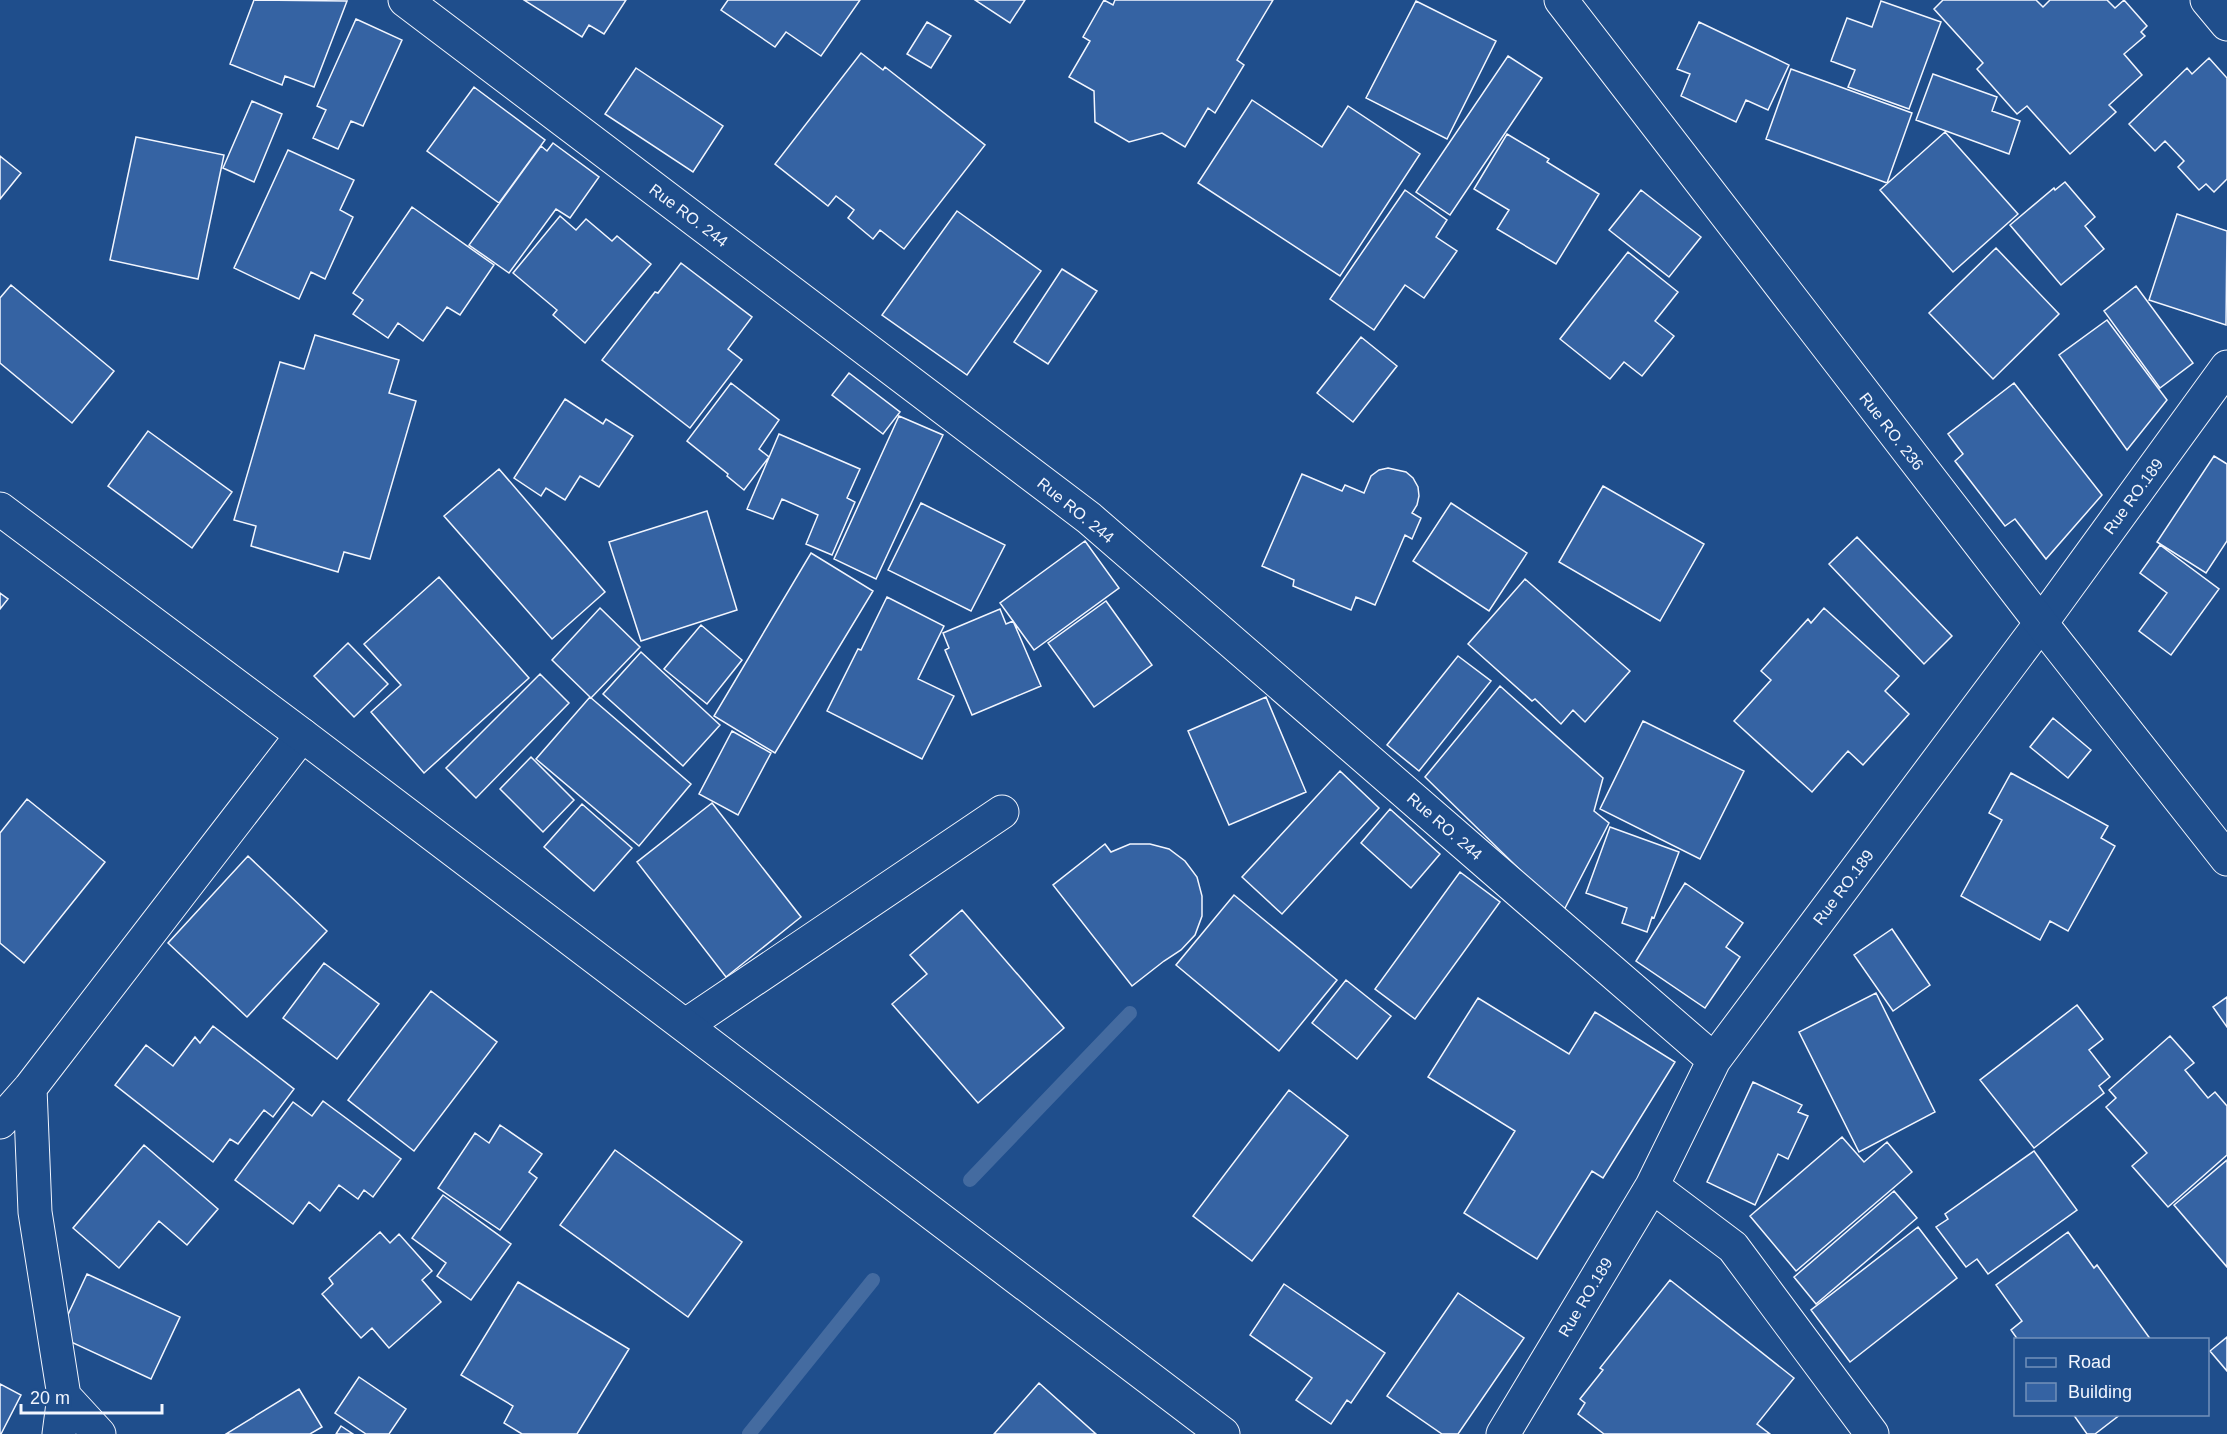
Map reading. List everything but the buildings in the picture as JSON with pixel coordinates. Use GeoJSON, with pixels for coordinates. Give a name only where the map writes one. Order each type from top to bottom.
{"type":"FeatureCollection","features":[{"type":"Feature","properties":{"kind":"street","name":"Rue RO. 244"},"geometry":{"type":"LineString","coordinates":[[405,0],[1089,518],[1714,1060]]}},
{"type":"Feature","properties":{"kind":"street","name":"Rue RO. 236"},"geometry":{"type":"LineString","coordinates":[[1561,0],[2041,623],[2227,859]]}},
{"type":"Feature","properties":{"kind":"street"},"geometry":{"type":"LineString","coordinates":[[2207,0],[2227,24]]}},
{"type":"Feature","properties":{"kind":"street","name":"Rue RO.189"},"geometry":{"type":"LineString","coordinates":[[1503,1434],[1652,1186],[1714,1060],[2041,623],[2227,367]]}},
{"type":"Feature","properties":{"kind":"street"},"geometry":{"type":"LineString","coordinates":[[0,509],[870,1164],[1223,1434]]}},
{"type":"Feature","properties":{"kind":"street"},"geometry":{"type":"LineString","coordinates":[[0,1122],[30,1088],[302,735]]}},
{"type":"Feature","properties":{"kind":"street"},"geometry":{"type":"LineString","coordinates":[[686,1025],[1002,812]]}},
{"type":"Feature","properties":{"kind":"street"},"geometry":{"type":"LineString","coordinates":[[30,1088],[34,1212],[64,1396],[59,1434]]}},
{"type":"Feature","properties":{"kind":"street"},"geometry":{"type":"LineString","coordinates":[[1652,1186],[1733,1246],[1872,1434]]}},
{"type":"Feature","properties":{"kind":"street"},"geometry":{"type":"LineString","coordinates":[[64,1396],[99,1434]]}},
{"type":"Feature","properties":{"kind":"waterway"},"geometry":{"type":"LineString","coordinates":[[970,1180],[1130,1013]]}},
{"type":"Feature","properties":{"kind":"waterway"},"geometry":{"type":"LineString","coordinates":[[749,1434],[873,1280]]}}]}
